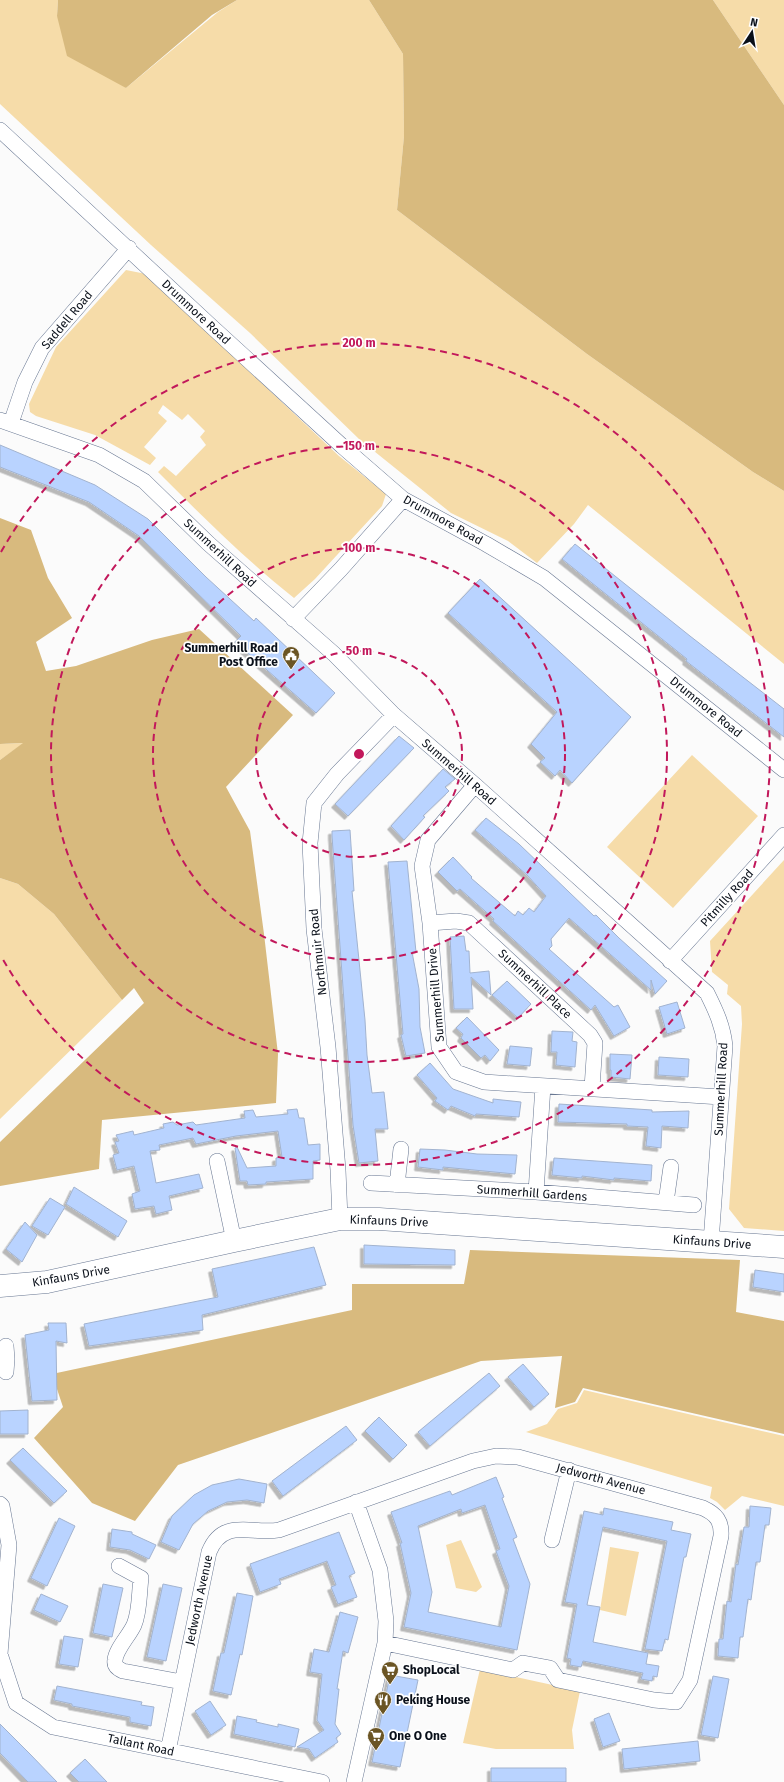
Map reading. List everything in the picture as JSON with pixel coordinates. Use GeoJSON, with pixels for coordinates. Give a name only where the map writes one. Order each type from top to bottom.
{"type":"FeatureCollection","features":[{"type":"Feature","properties":{"kind":"street","name":"Drummore Road"},"geometry":{"type":"LineString","coordinates":[[0,130],[129,248],[212,327],[342,446],[403,499],[473,536],[544,578],[784,770]]}},
{"type":"Feature","properties":{"kind":"street","name":"Saddell Road"},"geometry":{"type":"LineString","coordinates":[[6,421],[42,348],[129,248]]}},
{"type":"Feature","properties":{"kind":"street","name":"Summerhill Road"},"geometry":{"type":"LineString","coordinates":[[6,421],[99,455],[144,481],[209,544],[334,654],[394,715],[475,785],[670,962],[707,993],[720,1018],[725,1046],[711,1242]]}},
{"type":"Feature","properties":{"kind":"street"},"geometry":{"type":"LineString","coordinates":[[293,619],[341,569],[403,499]]}},
{"type":"Feature","properties":{"kind":"street","name":"Northmuir Road"},"geometry":{"type":"LineString","coordinates":[[340,1219],[338,1170],[328,1046],[314,929],[310,836],[314,803],[337,774],[394,715]]}},
{"type":"Feature","properties":{"kind":"street","name":"Summerhill Drive"},"geometry":{"type":"LineString","coordinates":[[475,785],[428,840],[422,866],[430,923],[439,1047],[456,1072],[484,1082],[721,1097]]}},
{"type":"Feature","properties":{"kind":"street","name":"Pitmilly Road"},"geometry":{"type":"LineString","coordinates":[[670,962],[784,835]]}},
{"type":"Feature","properties":{"kind":"street","name":"Summerhill Place"},"geometry":{"type":"LineString","coordinates":[[430,923],[456,921],[469,923],[590,1035],[595,1043],[592,1088]]}},
{"type":"Feature","properties":{"kind":"street"},"geometry":{"type":"LineString","coordinates":[[536,1192],[543,1086]]}},
{"type":"Feature","properties":{"kind":"street"},"geometry":{"type":"LineString","coordinates":[[397,1185],[401,1149]]}},
{"type":"Feature","properties":{"kind":"street"},"geometry":{"type":"LineString","coordinates":[[217,1160],[234,1241]]}},
{"type":"Feature","properties":{"kind":"street"},"geometry":{"type":"LineString","coordinates":[[666,1202],[671,1167]]}},
{"type":"Feature","properties":{"kind":"street","name":"Summerhill Gardens"},"geometry":{"type":"LineString","coordinates":[[370,1183],[536,1192],[694,1205]]}},
{"type":"Feature","properties":{"kind":"street","name":"Kinfauns Drive"},"geometry":{"type":"LineString","coordinates":[[0,1286],[47,1282],[340,1219],[379,1219],[784,1247]]}},
{"type":"Feature","properties":{"kind":"street","name":"Jedworth Avenue"},"geometry":{"type":"LineString","coordinates":[[168,1751],[209,1552],[212,1544],[218,1538],[236,1529],[270,1532],[279,1530],[473,1461],[496,1456],[518,1457],[703,1508],[716,1516],[720,1522],[721,1536],[690,1680],[676,1702],[654,1700],[558,1680],[550,1668],[528,1663],[523,1663],[513,1670],[385,1643]]}},
{"type":"Feature","properties":{"kind":"street"},"geometry":{"type":"LineString","coordinates":[[552,1540],[569,1470]]}},
{"type":"Feature","properties":{"kind":"street"},"geometry":{"type":"LineString","coordinates":[[354,1782],[385,1643],[386,1621],[380,1570],[356,1502]]}},
{"type":"Feature","properties":{"kind":"street","name":"Tallant Road"},"geometry":{"type":"LineString","coordinates":[[0,1504],[2,1506],[4,1546],[0,1654],[16,1703],[53,1727],[322,1782]]}},
{"type":"Feature","properties":{"kind":"street"},"geometry":{"type":"LineString","coordinates":[[119,1566],[141,1578],[136,1619],[129,1636],[114,1660],[115,1666],[123,1671],[182,1682]]}},
{"type":"Feature","properties":{"kind":"shaded area"},"geometry":{"type":"Polygon","coordinates":[[[0,0],[58,0],[57,16],[126,88],[218,12],[237,0],[369,0],[403,54],[404,136],[397,210],[587,354],[753,472],[784,491],[784,664],[588,505],[574,524],[537,563],[508,541],[451,513],[359,439],[250,333],[151,245],[0,104],[0,0]]]}},
{"type":"Feature","properties":{"kind":"shaded area"},"geometry":{"type":"Polygon","coordinates":[[[58,0],[237,0],[212,15],[126,88],[67,56],[57,16],[58,0]]]}},
{"type":"Feature","properties":{"kind":"shaded area"},"geometry":{"type":"Polygon","coordinates":[[[369,0],[713,0],[784,105],[784,491],[753,472],[587,354],[397,210],[404,136],[403,54],[369,0]]]}},
{"type":"Feature","properties":{"kind":"shaded area"},"geometry":{"type":"Polygon","coordinates":[[[713,0],[784,0],[784,105],[713,0]]]}},
{"type":"Feature","properties":{"kind":"shaded area"},"geometry":{"type":"Polygon","coordinates":[[[126,270],[146,274],[339,456],[386,494],[382,506],[315,579],[294,598],[241,553],[158,472],[164,466],[176,476],[206,445],[200,437],[205,431],[188,414],[182,420],[163,405],[158,413],[167,421],[144,447],[156,458],[150,465],[95,435],[36,416],[30,412],[29,404],[56,347],[126,270]]]}},
{"type":"Feature","properties":{"kind":"shaded area"},"geometry":{"type":"Polygon","coordinates":[[[0,518],[31,530],[48,578],[72,618],[36,642],[46,671],[76,666],[152,640],[199,629],[293,715],[226,787],[250,831],[278,1054],[276,1103],[102,1120],[99,1169],[0,1186],[0,1142],[144,1003],[134,988],[122,1000],[54,914],[18,884],[0,878],[0,760],[23,743],[0,744],[0,518]]]}},
{"type":"Feature","properties":{"kind":"shaded area"},"geometry":{"type":"Polygon","coordinates":[[[24,743],[0,760],[0,744],[24,743]]]}},
{"type":"Feature","properties":{"kind":"shaded area"},"geometry":{"type":"Polygon","coordinates":[[[692,755],[758,816],[673,908],[607,847],[692,755]]]}},
{"type":"Feature","properties":{"kind":"shaded area"},"geometry":{"type":"Polygon","coordinates":[[[784,860],[784,1231],[744,1228],[729,1209],[742,1024],[741,1006],[727,994],[728,985],[712,972],[710,941],[784,860]]]}},
{"type":"Feature","properties":{"kind":"shaded area"},"geometry":{"type":"Polygon","coordinates":[[[0,878],[18,884],[54,914],[122,1000],[0,1119],[0,878]]]}},
{"type":"Feature","properties":{"kind":"shaded area"},"geometry":{"type":"Polygon","coordinates":[[[470,1250],[740,1260],[736,1312],[784,1321],[784,1434],[583,1388],[575,1402],[555,1408],[562,1356],[481,1361],[178,1465],[135,1521],[92,1503],[34,1438],[63,1407],[52,1374],[352,1310],[352,1284],[464,1284],[470,1250]]]}},
{"type":"Feature","properties":{"kind":"shaded area"},"geometry":{"type":"Polygon","coordinates":[[[584,1390],[784,1436],[784,1506],[742,1496],[725,1510],[717,1502],[710,1498],[712,1487],[526,1432],[547,1424],[558,1409],[577,1403],[584,1390]]]}},
{"type":"Feature","properties":{"kind":"shaded area"},"geometry":{"type":"Polygon","coordinates":[[[461,1540],[482,1587],[476,1592],[456,1588],[446,1545],[461,1540]]]}},
{"type":"Feature","properties":{"kind":"shaded area"},"geometry":{"type":"Polygon","coordinates":[[[610,1547],[639,1552],[626,1616],[600,1610],[610,1547]]]}},
{"type":"Feature","properties":{"kind":"shaded area"},"geometry":{"type":"Polygon","coordinates":[[[480,1669],[580,1691],[572,1730],[574,1749],[496,1749],[463,1743],[480,1669]]]}},
{"type":"Feature","properties":{"kind":"building"},"geometry":{"type":"Polygon","coordinates":[[[0,445],[95,485],[148,519],[206,577],[254,621],[256,618],[335,693],[316,713],[235,642],[241,636],[139,536],[89,502],[0,467],[0,445]]]}},
{"type":"Feature","properties":{"kind":"building"},"geometry":{"type":"Polygon","coordinates":[[[575,544],[784,709],[784,737],[686,661],[687,659],[562,559],[575,544]]]}},
{"type":"Feature","properties":{"kind":"building"},"geometry":{"type":"Polygon","coordinates":[[[480,579],[631,717],[572,783],[560,770],[555,776],[540,762],[545,758],[531,744],[557,712],[448,613],[480,579]]]}},
{"type":"Feature","properties":{"kind":"building"},"geometry":{"type":"Polygon","coordinates":[[[399,736],[414,748],[348,816],[335,804],[399,736]]]}},
{"type":"Feature","properties":{"kind":"building"},"geometry":{"type":"Polygon","coordinates":[[[443,769],[455,779],[445,787],[449,791],[423,816],[425,817],[404,840],[391,826],[443,769]]]}},
{"type":"Feature","properties":{"kind":"building"},"geometry":{"type":"Polygon","coordinates":[[[486,818],[519,844],[594,916],[596,915],[667,981],[655,994],[651,980],[651,990],[569,918],[551,939],[552,946],[549,949],[614,1007],[618,1005],[630,1027],[614,1036],[595,1005],[591,1010],[493,921],[494,919],[460,889],[457,891],[438,872],[453,857],[472,877],[471,878],[515,916],[518,911],[523,915],[529,908],[534,912],[546,896],[527,875],[475,830],[486,818]]]}},
{"type":"Feature","properties":{"kind":"building"},"geometry":{"type":"Polygon","coordinates":[[[350,830],[354,891],[352,891],[367,1055],[372,1093],[384,1092],[388,1129],[375,1129],[378,1161],[359,1163],[353,1125],[332,836],[332,831],[350,830]]]}},
{"type":"Feature","properties":{"kind":"building"},"geometry":{"type":"Polygon","coordinates":[[[407,861],[416,952],[412,952],[419,989],[420,1027],[425,1053],[406,1056],[401,1035],[403,1034],[388,862],[407,861]]]}},
{"type":"Feature","properties":{"kind":"building"},"geometry":{"type":"Polygon","coordinates":[[[464,936],[466,951],[469,951],[470,973],[489,971],[491,995],[471,977],[473,1009],[454,1009],[450,937],[464,936]]]}},
{"type":"Feature","properties":{"kind":"building"},"geometry":{"type":"Polygon","coordinates":[[[507,981],[531,1004],[518,1018],[492,995],[507,981]]]}},
{"type":"Feature","properties":{"kind":"building"},"geometry":{"type":"Polygon","coordinates":[[[677,1002],[685,1028],[667,1034],[659,1007],[677,1002]]]}},
{"type":"Feature","properties":{"kind":"building"},"geometry":{"type":"Polygon","coordinates":[[[467,1017],[499,1050],[490,1061],[485,1055],[481,1058],[461,1038],[463,1034],[456,1028],[467,1017]]]}},
{"type":"Feature","properties":{"kind":"building"},"geometry":{"type":"Polygon","coordinates":[[[552,1031],[573,1032],[572,1041],[577,1042],[575,1067],[556,1065],[557,1052],[551,1052],[552,1031]]]}},
{"type":"Feature","properties":{"kind":"building"},"geometry":{"type":"Polygon","coordinates":[[[510,1046],[532,1048],[530,1066],[507,1064],[510,1046]]]}},
{"type":"Feature","properties":{"kind":"building"},"geometry":{"type":"Polygon","coordinates":[[[610,1054],[632,1055],[630,1079],[611,1077],[610,1054]]]}},
{"type":"Feature","properties":{"kind":"building"},"geometry":{"type":"Polygon","coordinates":[[[659,1057],[689,1059],[688,1077],[658,1075],[659,1057]]]}},
{"type":"Feature","properties":{"kind":"building"},"geometry":{"type":"Polygon","coordinates":[[[430,1063],[453,1089],[493,1103],[493,1099],[521,1102],[519,1117],[476,1114],[475,1116],[451,1106],[448,1110],[435,1101],[437,1098],[417,1075],[430,1063]]]}},
{"type":"Feature","properties":{"kind":"building"},"geometry":{"type":"Polygon","coordinates":[[[559,1104],[652,1110],[652,1112],[689,1111],[688,1128],[662,1126],[661,1148],[646,1146],[648,1127],[627,1126],[627,1124],[558,1122],[559,1104]]]}},
{"type":"Feature","properties":{"kind":"building"},"geometry":{"type":"Polygon","coordinates":[[[297,1109],[299,1118],[304,1118],[308,1145],[320,1144],[320,1160],[313,1161],[313,1179],[266,1182],[266,1184],[248,1185],[247,1181],[240,1181],[235,1148],[237,1147],[247,1168],[276,1166],[276,1158],[282,1157],[278,1131],[236,1136],[196,1144],[193,1138],[159,1145],[160,1150],[150,1151],[156,1183],[199,1174],[203,1188],[169,1196],[172,1210],[156,1214],[154,1206],[135,1209],[132,1194],[140,1191],[134,1166],[117,1170],[113,1155],[119,1153],[115,1142],[119,1141],[116,1135],[133,1131],[134,1135],[164,1128],[163,1124],[173,1122],[177,1125],[193,1122],[196,1125],[245,1118],[244,1111],[253,1110],[256,1117],[288,1114],[287,1110],[297,1109]]]}},
{"type":"Feature","properties":{"kind":"building"},"geometry":{"type":"Polygon","coordinates":[[[420,1149],[477,1154],[517,1155],[515,1174],[443,1167],[443,1170],[418,1167],[420,1149]]]}},
{"type":"Feature","properties":{"kind":"building"},"geometry":{"type":"Polygon","coordinates":[[[554,1158],[652,1165],[651,1181],[614,1178],[614,1180],[582,1176],[582,1178],[552,1175],[554,1158]]]}},
{"type":"Feature","properties":{"kind":"building"},"geometry":{"type":"Polygon","coordinates":[[[74,1187],[127,1221],[118,1237],[66,1204],[74,1187]]]}},
{"type":"Feature","properties":{"kind":"building"},"geometry":{"type":"Polygon","coordinates":[[[50,1198],[65,1207],[48,1235],[32,1226],[50,1198]]]}},
{"type":"Feature","properties":{"kind":"building"},"geometry":{"type":"Polygon","coordinates":[[[25,1222],[37,1235],[22,1262],[6,1249],[25,1222]]]}},
{"type":"Feature","properties":{"kind":"building"},"geometry":{"type":"Polygon","coordinates":[[[364,1245],[455,1250],[455,1265],[364,1264],[364,1245]]]}},
{"type":"Feature","properties":{"kind":"building"},"geometry":{"type":"Polygon","coordinates":[[[314,1247],[326,1285],[202,1315],[203,1330],[89,1346],[84,1324],[218,1297],[212,1269],[314,1247]]]}},
{"type":"Feature","properties":{"kind":"building"},"geometry":{"type":"Polygon","coordinates":[[[755,1270],[784,1274],[784,1292],[753,1287],[755,1270]]]}},
{"type":"Feature","properties":{"kind":"building"},"geometry":{"type":"Polygon","coordinates":[[[48,1323],[66,1323],[67,1343],[56,1341],[57,1400],[32,1401],[25,1335],[49,1330],[48,1323]]]}},
{"type":"Feature","properties":{"kind":"building"},"geometry":{"type":"Polygon","coordinates":[[[523,1364],[549,1394],[534,1407],[508,1377],[523,1364]]]}},
{"type":"Feature","properties":{"kind":"building"},"geometry":{"type":"Polygon","coordinates":[[[489,1373],[500,1386],[430,1446],[418,1432],[489,1373]]]}},
{"type":"Feature","properties":{"kind":"building"},"geometry":{"type":"Polygon","coordinates":[[[28,1410],[28,1434],[0,1434],[0,1411],[28,1410]]]}},
{"type":"Feature","properties":{"kind":"building"},"geometry":{"type":"Polygon","coordinates":[[[379,1417],[407,1445],[393,1459],[365,1431],[379,1417]]]}},
{"type":"Feature","properties":{"kind":"building"},"geometry":{"type":"Polygon","coordinates":[[[346,1426],[357,1440],[283,1496],[272,1481],[346,1426]]]}},
{"type":"Feature","properties":{"kind":"building"},"geometry":{"type":"Polygon","coordinates":[[[23,1448],[67,1491],[54,1503],[10,1460],[23,1448]]]}},
{"type":"Feature","properties":{"kind":"building"},"geometry":{"type":"Polygon","coordinates":[[[496,1477],[504,1497],[502,1498],[517,1537],[513,1539],[530,1584],[517,1650],[404,1627],[411,1593],[400,1543],[402,1543],[391,1512],[450,1491],[452,1495],[496,1477]],[[485,1505],[462,1513],[461,1509],[418,1526],[432,1592],[428,1612],[501,1627],[509,1586],[496,1551],[500,1549],[485,1505]]]}},
{"type":"Feature","properties":{"kind":"building"},"geometry":{"type":"Polygon","coordinates":[[[239,1479],[267,1484],[264,1503],[247,1500],[227,1502],[208,1511],[193,1524],[179,1550],[161,1542],[172,1516],[194,1495],[212,1485],[239,1479]]]}},
{"type":"Feature","properties":{"kind":"building"},"geometry":{"type":"Polygon","coordinates":[[[750,1506],[771,1508],[769,1525],[765,1525],[760,1562],[756,1562],[751,1600],[748,1599],[743,1637],[740,1637],[738,1658],[718,1656],[719,1639],[723,1639],[727,1601],[731,1602],[736,1564],[738,1565],[744,1527],[749,1527],[750,1506]]]}},
{"type":"Feature","properties":{"kind":"building"},"geometry":{"type":"Polygon","coordinates":[[[604,1508],[673,1522],[671,1530],[691,1534],[686,1557],[684,1557],[668,1640],[665,1639],[662,1651],[645,1649],[667,1541],[603,1527],[587,1605],[600,1607],[593,1642],[648,1653],[646,1664],[659,1666],[657,1677],[653,1676],[652,1681],[641,1679],[643,1673],[583,1661],[581,1667],[570,1665],[571,1659],[567,1658],[577,1604],[565,1602],[584,1511],[603,1515],[604,1508]]]}},
{"type":"Feature","properties":{"kind":"building"},"geometry":{"type":"Polygon","coordinates":[[[59,1518],[75,1526],[47,1586],[31,1578],[59,1518]]]}},
{"type":"Feature","properties":{"kind":"building"},"geometry":{"type":"Polygon","coordinates":[[[112,1529],[132,1532],[132,1534],[156,1545],[149,1559],[130,1550],[110,1547],[112,1529]]]}},
{"type":"Feature","properties":{"kind":"building"},"geometry":{"type":"Polygon","coordinates":[[[339,1532],[355,1573],[349,1576],[357,1597],[338,1604],[331,1587],[336,1585],[327,1561],[279,1579],[281,1584],[260,1592],[250,1564],[339,1532]]]}},
{"type":"Feature","properties":{"kind":"building"},"geometry":{"type":"Polygon","coordinates":[[[103,1584],[123,1588],[112,1637],[93,1633],[103,1584]]]}},
{"type":"Feature","properties":{"kind":"building"},"geometry":{"type":"Polygon","coordinates":[[[163,1584],[182,1588],[166,1661],[147,1657],[163,1584]]]}},
{"type":"Feature","properties":{"kind":"building"},"geometry":{"type":"Polygon","coordinates":[[[237,1593],[253,1596],[242,1655],[240,1654],[231,1695],[213,1691],[221,1653],[224,1653],[237,1593]]]}},
{"type":"Feature","properties":{"kind":"building"},"geometry":{"type":"Polygon","coordinates":[[[41,1594],[68,1606],[60,1622],[34,1610],[41,1594]]]}},
{"type":"Feature","properties":{"kind":"building"},"geometry":{"type":"Polygon","coordinates":[[[340,1612],[358,1617],[348,1653],[343,1651],[337,1689],[339,1689],[335,1724],[341,1734],[336,1738],[338,1742],[315,1758],[309,1749],[297,1747],[324,1730],[317,1720],[322,1674],[310,1672],[314,1649],[329,1652],[340,1612]]]}},
{"type":"Feature","properties":{"kind":"building"},"geometry":{"type":"Polygon","coordinates":[[[64,1636],[83,1639],[78,1667],[59,1664],[64,1636]]]}},
{"type":"Feature","properties":{"kind":"building"},"geometry":{"type":"Polygon","coordinates":[[[390,1675],[418,1680],[400,1767],[372,1762],[390,1675]]]}},
{"type":"Feature","properties":{"kind":"building"},"geometry":{"type":"Polygon","coordinates":[[[713,1676],[729,1679],[718,1738],[701,1735],[713,1676]]]}},
{"type":"Feature","properties":{"kind":"building"},"geometry":{"type":"Polygon","coordinates":[[[57,1686],[142,1702],[141,1705],[154,1707],[151,1726],[130,1722],[130,1717],[72,1706],[72,1704],[54,1700],[57,1686]]]}},
{"type":"Feature","properties":{"kind":"building"},"geometry":{"type":"Polygon","coordinates":[[[210,1701],[226,1725],[211,1735],[195,1711],[210,1701]]]}},
{"type":"Feature","properties":{"kind":"building"},"geometry":{"type":"Polygon","coordinates":[[[609,1713],[620,1741],[603,1747],[594,1719],[609,1713]]]}},
{"type":"Feature","properties":{"kind":"building"},"geometry":{"type":"Polygon","coordinates":[[[237,1716],[257,1720],[256,1722],[278,1727],[278,1724],[299,1729],[295,1747],[234,1734],[237,1716]]]}},
{"type":"Feature","properties":{"kind":"building"},"geometry":{"type":"Polygon","coordinates":[[[0,1724],[57,1782],[28,1782],[0,1753],[0,1724]]]}},
{"type":"Feature","properties":{"kind":"building"},"geometry":{"type":"Polygon","coordinates":[[[698,1741],[700,1761],[624,1769],[622,1749],[698,1741]]]}},
{"type":"Feature","properties":{"kind":"building"},"geometry":{"type":"Polygon","coordinates":[[[85,1759],[107,1782],[79,1782],[70,1773],[85,1759]]]}},
{"type":"Feature","properties":{"kind":"building"},"geometry":{"type":"Polygon","coordinates":[[[491,1768],[566,1768],[566,1782],[491,1782],[491,1768]]]}},
{"type":"Feature","properties":{"kind":"place","name":"Summerhill Road Post Office"},"geometry":{"type":"Point","coordinates":[291,670]}},
{"type":"Feature","properties":{"kind":"place","name":"ShopLocal"},"geometry":{"type":"Point","coordinates":[390,1685]}},
{"type":"Feature","properties":{"kind":"place","name":"Peking House"},"geometry":{"type":"Point","coordinates":[383,1715]}},
{"type":"Feature","properties":{"kind":"place","name":"One O One"},"geometry":{"type":"Point","coordinates":[376,1751]}}]}
